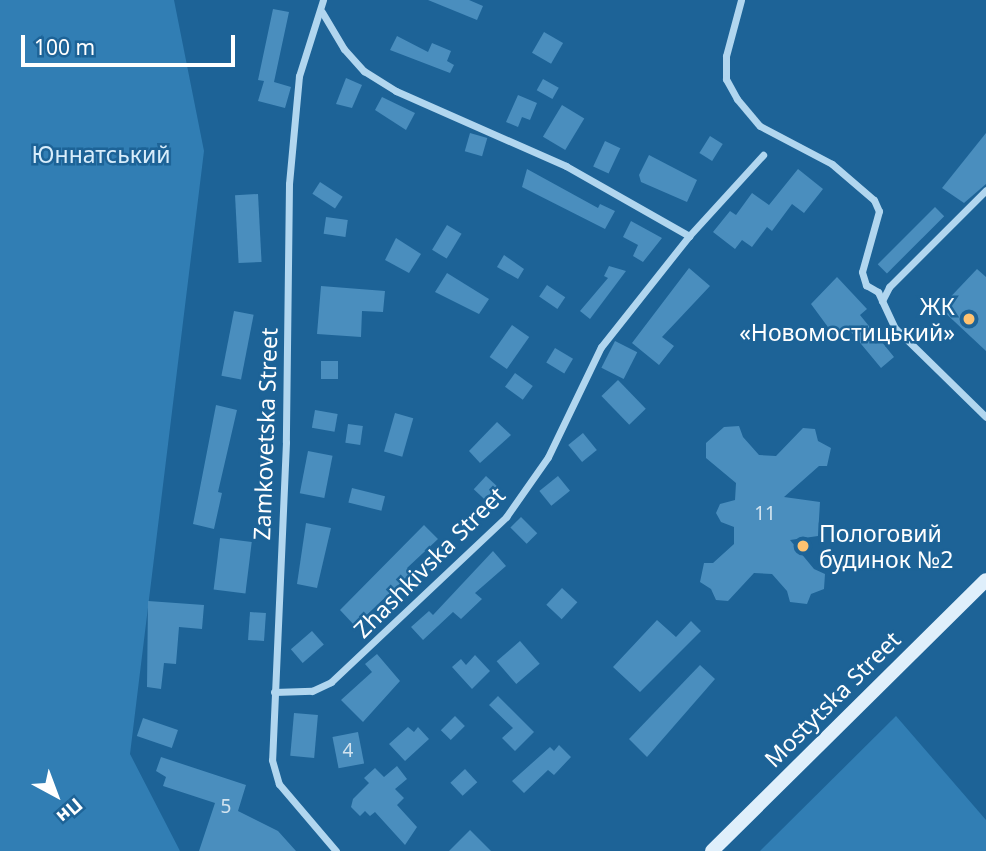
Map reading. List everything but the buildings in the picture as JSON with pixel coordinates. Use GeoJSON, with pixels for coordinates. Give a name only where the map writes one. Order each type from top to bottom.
{"type":"FeatureCollection","features":[{"type":"Feature","properties":{"kind":"street","name":"Zamkovetska Street"},"geometry":{"type":"LineString","coordinates":[[323,0],[322,12],[299,76],[289,184],[286,442],[274,692],[275,774],[302,815],[335,851]]}},
{"type":"Feature","properties":{"kind":"street"},"geometry":{"type":"LineString","coordinates":[[741,0],[726,56],[726,79],[761,125],[832,164],[874,200],[878,218],[862,272],[866,285],[878,292],[895,328],[986,417]]}},
{"type":"Feature","properties":{"kind":"street"},"geometry":{"type":"LineString","coordinates":[[322,12],[344,50],[374,78],[566,166],[673,223],[689,236]]}},
{"type":"Feature","properties":{"kind":"street","name":"Zhashkivska Street"},"geometry":{"type":"LineString","coordinates":[[274,692],[312,691],[331,682],[506,517],[548,457],[601,347],[689,236],[763,155]]}},
{"type":"Feature","properties":{"kind":"street"},"geometry":{"type":"LineString","coordinates":[[882,302],[889,287],[986,191]]}},
{"type":"Feature","properties":{"kind":"street","name":"Mostytska Street"},"geometry":{"type":"LineString","coordinates":[[712,851],[986,580]]}},
{"type":"Feature","properties":{"kind":"green space","name":"Юннатський"},"geometry":{"type":"Polygon","coordinates":[[[0,0],[174,0],[204,151],[130,754],[180,851],[0,851],[0,0]]]}},
{"type":"Feature","properties":{"kind":"green space"},"geometry":{"type":"Polygon","coordinates":[[[896,716],[986,820],[986,851],[760,851],[896,716]]]}},
{"type":"Feature","properties":{"kind":"place","name":"ЖК «Новомостицький»"},"geometry":{"type":"Point","coordinates":[969,319]}},
{"type":"Feature","properties":{"kind":"place","name":"Пологовий будинок №2"},"geometry":{"type":"Point","coordinates":[803,546]}}]}
